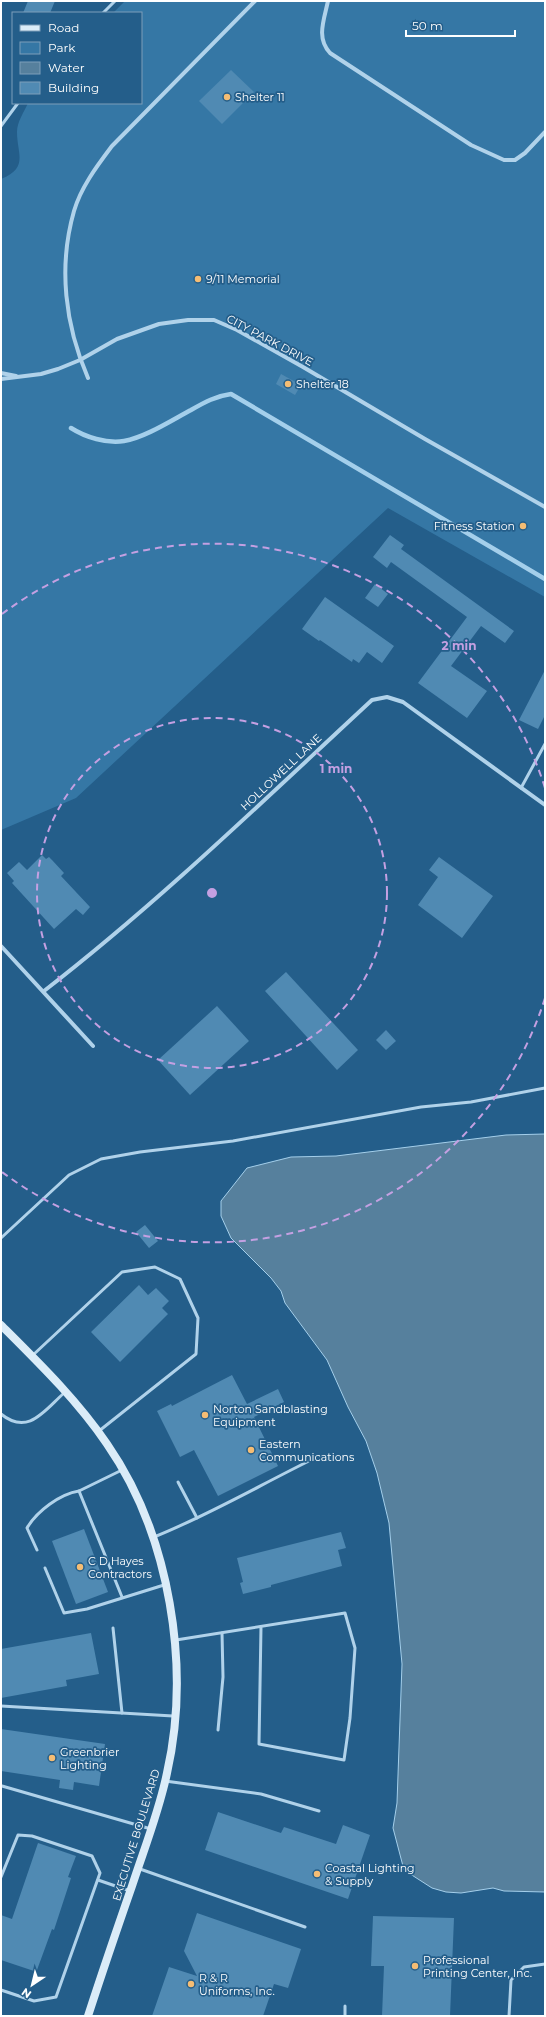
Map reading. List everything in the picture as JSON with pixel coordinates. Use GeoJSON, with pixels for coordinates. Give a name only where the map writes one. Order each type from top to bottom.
{"type":"FeatureCollection","features":[{"type":"Feature","properties":{"kind":"street"},"geometry":{"type":"LineString","coordinates":[[88,378],[74,343],[68,311],[65,282],[68,241],[74,211],[80,195],[94,169],[112,146],[255,1]]}},
{"type":"Feature","properties":{"kind":"street"},"geometry":{"type":"LineString","coordinates":[[328,1],[322,39],[324,46],[330,53],[471,145],[504,160],[515,160],[525,153],[545,132]]}},
{"type":"Feature","properties":{"kind":"street","name":"CITY PARK DRIVE"},"geometry":{"type":"LineString","coordinates":[[1,379],[41,374],[80,360],[117,339],[158,324],[188,320],[214,320],[237,330],[303,367],[425,440],[545,507]]}},
{"type":"Feature","properties":{"kind":"street","name":"CITY PARK DRIVE"},"geometry":{"type":"LineString","coordinates":[[1,374],[22,377]]}},
{"type":"Feature","properties":{"kind":"street","name":"HOLLOWELL LANE"},"geometry":{"type":"LineString","coordinates":[[44,991],[85,958],[227,834],[372,700],[387,697],[403,702],[545,805]]}},
{"type":"Feature","properties":{"kind":"street"},"geometry":{"type":"LineString","coordinates":[[1,946],[93,1046]]}},
{"type":"Feature","properties":{"kind":"street","name":"EXECUTIVE BOULEVARD"},"geometry":{"type":"LineString","coordinates":[[1,1325],[66,1392],[98,1432],[123,1470],[138,1500],[153,1538],[166,1585],[174,1640],[177,1664],[175,1717],[173,1744],[165,1780],[151,1829],[88,2016]]}},
{"type":"Feature","properties":{"kind":"lane"},"geometry":{"type":"LineString","coordinates":[[104,12],[115,1]]}},
{"type":"Feature","properties":{"kind":"lane"},"geometry":{"type":"LineString","coordinates":[[1,126],[17,104]]}},
{"type":"Feature","properties":{"kind":"lane"},"geometry":{"type":"LineString","coordinates":[[522,788],[545,744]]}},
{"type":"Feature","properties":{"kind":"lane"},"geometry":{"type":"LineString","coordinates":[[1,1238],[69,1175],[101,1159],[140,1152],[233,1141],[421,1107],[471,1102],[545,1088]]}},
{"type":"Feature","properties":{"kind":"lane"},"geometry":{"type":"LineString","coordinates":[[32,1356],[122,1272],[155,1267],[180,1279],[198,1318],[196,1354],[98,1432]]}},
{"type":"Feature","properties":{"kind":"lane"},"geometry":{"type":"LineString","coordinates":[[1,1414],[10,1422],[23,1424],[35,1419],[66,1392]]}},
{"type":"Feature","properties":{"kind":"lane"},"geometry":{"type":"LineString","coordinates":[[153,1538],[197,1518],[313,1459]]}},
{"type":"Feature","properties":{"kind":"lane"},"geometry":{"type":"LineString","coordinates":[[37,1550],[27,1528],[33,1519],[67,1493],[79,1492],[123,1470]]}},
{"type":"Feature","properties":{"kind":"lane"},"geometry":{"type":"LineString","coordinates":[[178,1482],[197,1518]]}},
{"type":"Feature","properties":{"kind":"lane"},"geometry":{"type":"LineString","coordinates":[[79,1492],[122,1597]]}},
{"type":"Feature","properties":{"kind":"lane"},"geometry":{"type":"LineString","coordinates":[[45,1568],[64,1613],[87,1609],[122,1597],[166,1585]]}},
{"type":"Feature","properties":{"kind":"lane"},"geometry":{"type":"LineString","coordinates":[[174,1640],[345,1613],[355,1648],[350,1718],[344,1760],[259,1744],[261,1627]]}},
{"type":"Feature","properties":{"kind":"lane"},"geometry":{"type":"LineString","coordinates":[[113,1628],[122,1713]]}},
{"type":"Feature","properties":{"kind":"lane"},"geometry":{"type":"LineString","coordinates":[[218,1730],[223,1678],[222,1633]]}},
{"type":"Feature","properties":{"kind":"lane"},"geometry":{"type":"LineString","coordinates":[[1,1706],[175,1717]]}},
{"type":"Feature","properties":{"kind":"lane"},"geometry":{"type":"LineString","coordinates":[[165,1780],[261,1794],[319,1811]]}},
{"type":"Feature","properties":{"kind":"lane"},"geometry":{"type":"LineString","coordinates":[[2,1786],[151,1829]]}},
{"type":"Feature","properties":{"kind":"lane"},"geometry":{"type":"LineString","coordinates":[[1,1876],[18,1835],[32,1836],[92,1856],[100,1873],[56,1997],[34,2001],[1,1990]]}},
{"type":"Feature","properties":{"kind":"lane"},"geometry":{"type":"LineString","coordinates":[[138,1868],[304,1927]]}},
{"type":"Feature","properties":{"kind":"lane"},"geometry":{"type":"LineString","coordinates":[[98,1880],[130,1891]]}},
{"type":"Feature","properties":{"kind":"lane"},"geometry":{"type":"LineString","coordinates":[[509,2016],[511,1980],[524,1968],[545,1964]]}},
{"type":"Feature","properties":{"kind":"lane"},"geometry":{"type":"LineString","coordinates":[[345,2006],[345,2016]]}},
{"type":"Feature","properties":{"kind":"green space"},"geometry":{"type":"Polygon","coordinates":[[[125,1],[545,1],[545,597],[388,508],[76,798],[1,830],[1,179],[10,175],[15,170],[20,160],[17,128],[28,104],[142,104],[142,12],[114,12],[125,1]]]}},
{"type":"Feature","properties":{"kind":"water"},"geometry":{"type":"Polygon","coordinates":[[[545,1134],[545,1892],[504,1891],[493,1888],[461,1893],[446,1892],[432,1888],[404,1870],[393,1828],[397,1803],[402,1664],[389,1523],[377,1473],[366,1441],[348,1407],[327,1360],[285,1303],[281,1291],[271,1278],[231,1238],[221,1216],[221,1201],[247,1168],[291,1157],[336,1156],[506,1135],[545,1134]]]}},
{"type":"Feature","properties":{"kind":"building"},"geometry":{"type":"Polygon","coordinates":[[[28,1],[55,1],[50,12],[23,12],[28,1]]]}},
{"type":"Feature","properties":{"kind":"building","name":"Shelter 11"},"geometry":{"type":"Polygon","coordinates":[[[231,70],[254,92],[222,124],[199,101],[231,70]]]}},
{"type":"Feature","properties":{"kind":"building","name":"Shelter 18"},"geometry":{"type":"Polygon","coordinates":[[[281,374],[301,385],[295,395],[276,384],[281,374]]]}},
{"type":"Feature","properties":{"kind":"building"},"geometry":{"type":"Polygon","coordinates":[[[390,535],[404,545],[401,549],[514,631],[505,643],[481,626],[451,666],[487,691],[467,718],[418,683],[467,617],[391,562],[387,568],[373,557],[390,535]]]}},
{"type":"Feature","properties":{"kind":"building"},"geometry":{"type":"Polygon","coordinates":[[[375,584],[388,594],[378,607],[365,598],[375,584]]]}},
{"type":"Feature","properties":{"kind":"building"},"geometry":{"type":"Polygon","coordinates":[[[325,597],[394,646],[382,663],[367,652],[359,663],[353,659],[352,662],[302,629],[325,597]]]}},
{"type":"Feature","properties":{"kind":"building"},"geometry":{"type":"Polygon","coordinates":[[[545,670],[545,715],[538,729],[519,720],[545,670]]]}},
{"type":"Feature","properties":{"kind":"building"},"geometry":{"type":"Polygon","coordinates":[[[42,855],[46,859],[49,857],[64,873],[61,876],[90,907],[83,915],[76,909],[54,929],[12,883],[14,881],[7,873],[19,862],[27,870],[42,855]]]}},
{"type":"Feature","properties":{"kind":"building"},"geometry":{"type":"Polygon","coordinates":[[[439,857],[493,896],[462,938],[418,905],[438,877],[429,870],[439,857]]]}},
{"type":"Feature","properties":{"kind":"building"},"geometry":{"type":"Polygon","coordinates":[[[286,972],[358,1050],[337,1070],[265,991],[286,972]]]}},
{"type":"Feature","properties":{"kind":"building"},"geometry":{"type":"Polygon","coordinates":[[[217,1006],[249,1041],[190,1095],[158,1060],[217,1006]]]}},
{"type":"Feature","properties":{"kind":"building"},"geometry":{"type":"Polygon","coordinates":[[[386,1030],[396,1041],[386,1050],[376,1040],[386,1030]]]}},
{"type":"Feature","properties":{"kind":"building"},"geometry":{"type":"Polygon","coordinates":[[[145,1225],[158,1241],[149,1248],[136,1232],[145,1225]]]}},
{"type":"Feature","properties":{"kind":"building"},"geometry":{"type":"Polygon","coordinates":[[[139,1285],[148,1295],[156,1288],[169,1301],[162,1308],[168,1314],[120,1362],[91,1332],[139,1285]]]}},
{"type":"Feature","properties":{"kind":"building"},"geometry":{"type":"Polygon","coordinates":[[[232,1375],[247,1404],[278,1389],[284,1402],[254,1417],[278,1466],[218,1496],[194,1450],[180,1457],[157,1411],[171,1404],[172,1406],[232,1375]]]}},
{"type":"Feature","properties":{"kind":"building","name":"C D Hayes Contractors"},"geometry":{"type":"Polygon","coordinates":[[[84,1529],[108,1592],[76,1604],[52,1541],[84,1529]]]}},
{"type":"Feature","properties":{"kind":"building"},"geometry":{"type":"Polygon","coordinates":[[[341,1532],[346,1548],[338,1550],[342,1566],[243,1594],[240,1583],[243,1582],[237,1558],[341,1532]]]}},
{"type":"Feature","properties":{"kind":"building"},"geometry":{"type":"Polygon","coordinates":[[[91,1633],[99,1674],[66,1680],[67,1686],[1,1698],[1,1649],[91,1633]]]}},
{"type":"Feature","properties":{"kind":"building","name":"Greenbrier Lighting"},"geometry":{"type":"Polygon","coordinates":[[[1,1729],[105,1744],[99,1786],[74,1782],[73,1790],[59,1788],[60,1780],[1,1771],[1,1729]]]}},
{"type":"Feature","properties":{"kind":"building","name":"Coastal Lighting & Supply"},"geometry":{"type":"Polygon","coordinates":[[[218,1812],[281,1833],[284,1827],[336,1844],[343,1825],[370,1835],[348,1899],[205,1850],[218,1812]]]}},
{"type":"Feature","properties":{"kind":"building"},"geometry":{"type":"Polygon","coordinates":[[[38,1843],[76,1856],[68,1877],[71,1878],[54,1930],[52,1929],[37,1970],[35,1969],[34,1971],[1,1960],[1,1915],[12,1919],[38,1843]]]}},
{"type":"Feature","properties":{"kind":"building"},"geometry":{"type":"Polygon","coordinates":[[[197,1913],[301,1949],[288,1988],[274,1984],[263,2016],[152,2016],[169,1967],[197,1976],[184,1951],[197,1913]]]}},
{"type":"Feature","properties":{"kind":"building","name":"Professional Printing Center, Inc."},"geometry":{"type":"Polygon","coordinates":[[[373,1916],[454,1918],[450,2016],[382,2016],[384,1966],[371,1966],[373,1916]]]}},
{"type":"Feature","properties":{"kind":"waterway"},"geometry":{"type":"LineString","coordinates":[[71,428],[103,441],[124,441],[150,432],[201,404],[220,396],[231,394],[545,579]]}},
{"type":"Feature","properties":{"kind":"place","name":"Shelter 11"},"geometry":{"type":"Point","coordinates":[227,97]}},
{"type":"Feature","properties":{"kind":"place","name":"9/11 Memorial"},"geometry":{"type":"Point","coordinates":[198,279]}},
{"type":"Feature","properties":{"kind":"place","name":"Shelter 18"},"geometry":{"type":"Point","coordinates":[288,384]}},
{"type":"Feature","properties":{"kind":"place","name":"Fitness Station"},"geometry":{"type":"Point","coordinates":[523,526]}},
{"type":"Feature","properties":{"kind":"place","name":"Norton Sandblasting Equipment"},"geometry":{"type":"Point","coordinates":[205,1415]}},
{"type":"Feature","properties":{"kind":"place","name":"Eastern Communications"},"geometry":{"type":"Point","coordinates":[251,1450]}},
{"type":"Feature","properties":{"kind":"place","name":"C D Hayes Contractors"},"geometry":{"type":"Point","coordinates":[80,1567]}},
{"type":"Feature","properties":{"kind":"place","name":"Greenbrier Lighting"},"geometry":{"type":"Point","coordinates":[52,1758]}},
{"type":"Feature","properties":{"kind":"place","name":"Coastal Lighting & Supply"},"geometry":{"type":"Point","coordinates":[317,1874]}},
{"type":"Feature","properties":{"kind":"place","name":"Professional Printing Center, Inc."},"geometry":{"type":"Point","coordinates":[415,1966]}},
{"type":"Feature","properties":{"kind":"place","name":"R & R Uniforms, Inc."},"geometry":{"type":"Point","coordinates":[191,1984]}}]}
